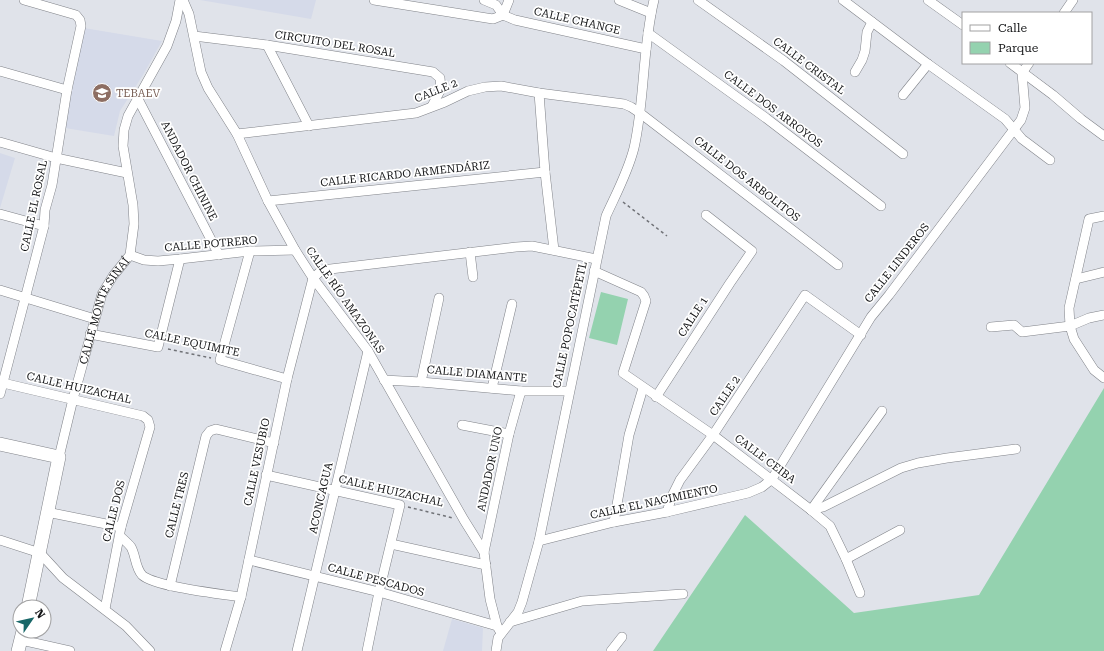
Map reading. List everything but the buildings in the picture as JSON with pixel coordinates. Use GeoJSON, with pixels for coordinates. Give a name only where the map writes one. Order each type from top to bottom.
{"type":"FeatureCollection","features":[{"type":"Feature","properties":{"kind":"main road"},"geometry":{"type":"LineString","coordinates":[[0,444],[58,457]]}},
{"type":"Feature","properties":{"kind":"main road","name":"CALLE MONTE SINAÍ"},"geometry":{"type":"LineString","coordinates":[[30,599],[58,457]]}},
{"type":"Feature","properties":{"kind":"street"},"geometry":{"type":"LineString","coordinates":[[24,0],[41,2]]}},
{"type":"Feature","properties":{"kind":"street","name":"CALLE MONTE SINAÍ"},"geometry":{"type":"LineString","coordinates":[[58,457],[72,399],[102,294],[113,276],[130,255],[134,224],[133,205],[123,146],[124,130],[128,116],[167,46],[176,21],[180,0]]}},
{"type":"Feature","properties":{"kind":"street","name":"CALLE RÍO AMAZONAS"},"geometry":{"type":"LineString","coordinates":[[183,0],[189,14],[200,72],[208,88],[237,134],[268,201],[295,250],[313,278],[368,351],[464,520],[484,552],[490,600],[499,629]]}},
{"type":"Feature","properties":{"kind":"street"},"geometry":{"type":"LineString","coordinates":[[377,0],[493,19],[503,14],[509,0]]}},
{"type":"Feature","properties":{"kind":"street","name":"CALLE CHANGE"},"geometry":{"type":"LineString","coordinates":[[484,0],[496,5],[503,14],[514,20],[646,49]]}},
{"type":"Feature","properties":{"kind":"street"},"geometry":{"type":"LineString","coordinates":[[619,0],[650,13]]}},
{"type":"Feature","properties":{"kind":"street","name":"CALLE POPOCATÉPETL"},"geometry":{"type":"LineString","coordinates":[[496,651],[499,629],[510,622],[518,612],[522,602],[539,541],[606,216],[627,170],[634,148],[640,113],[650,13],[654,0]]}},
{"type":"Feature","properties":{"kind":"street","name":"CALLE CRISTAL"},"geometry":{"type":"LineString","coordinates":[[698,0],[784,61],[903,154]]}},
{"type":"Feature","properties":{"kind":"street"},"geometry":{"type":"LineString","coordinates":[[843,0],[928,64],[1005,119],[1022,139],[1050,160]]}},
{"type":"Feature","properties":{"kind":"street"},"geometry":{"type":"LineString","coordinates":[[928,0],[962,24]]}},
{"type":"Feature","properties":{"kind":"street"},"geometry":{"type":"LineString","coordinates":[[1065,12],[1073,0]]}},
{"type":"Feature","properties":{"kind":"street","name":"CALLE EL ROSAL"},"geometry":{"type":"LineString","coordinates":[[0,394],[4,365],[25,298],[44,226],[45,210],[52,185],[67,90],[81,26],[80,20],[76,15],[41,2]]}},
{"type":"Feature","properties":{"kind":"street"},"geometry":{"type":"LineString","coordinates":[[855,72],[862,60],[865,51],[867,32],[872,22]]}},
{"type":"Feature","properties":{"kind":"street","name":"CALLE DOS ARROYOS"},"geometry":{"type":"LineString","coordinates":[[648,33],[766,118],[881,206]]}},
{"type":"Feature","properties":{"kind":"street","name":"CIRCUITO DEL ROSAL"},"geometry":{"type":"LineString","coordinates":[[194,36],[266,45],[433,72],[440,78],[441,89],[432,106]]}},
{"type":"Feature","properties":{"kind":"street"},"geometry":{"type":"LineString","coordinates":[[266,45],[309,126]]}},
{"type":"Feature","properties":{"kind":"street"},"geometry":{"type":"LineString","coordinates":[[903,94],[928,64]]}},
{"type":"Feature","properties":{"kind":"street"},"geometry":{"type":"LineString","coordinates":[[1011,64],[1104,136]]}},
{"type":"Feature","properties":{"kind":"street"},"geometry":{"type":"LineString","coordinates":[[1022,73],[1028,64]]}},
{"type":"Feature","properties":{"kind":"street"},"geometry":{"type":"LineString","coordinates":[[0,71],[67,90]]}},
{"type":"Feature","properties":{"kind":"street","name":"CALLE LINDEROS"},"geometry":{"type":"LineString","coordinates":[[772,479],[861,335],[870,317],[889,295],[1021,120],[1025,108],[1022,73]]}},
{"type":"Feature","properties":{"kind":"street","name":"CALLE 2"},"geometry":{"type":"LineString","coordinates":[[237,134],[416,113],[468,91],[484,87],[501,86],[539,93],[624,104],[632,107],[640,113]]}},
{"type":"Feature","properties":{"kind":"street"},"geometry":{"type":"LineString","coordinates":[[539,93],[544,172],[554,250]]}},
{"type":"Feature","properties":{"kind":"street","name":"ANDADOR CHININE"},"geometry":{"type":"LineString","coordinates":[[138,99],[219,254]]}},
{"type":"Feature","properties":{"kind":"street","name":"CALLE DOS ARBOLITOS"},"geometry":{"type":"LineString","coordinates":[[640,113],[838,265]]}},
{"type":"Feature","properties":{"kind":"street"},"geometry":{"type":"LineString","coordinates":[[0,142],[56,158],[128,173]]}},
{"type":"Feature","properties":{"kind":"street","name":"CALLE RICARDO ARMENDÁRIZ"},"geometry":{"type":"LineString","coordinates":[[268,201],[544,172]]}},
{"type":"Feature","properties":{"kind":"street"},"geometry":{"type":"LineString","coordinates":[[0,214],[44,226]]}},
{"type":"Feature","properties":{"kind":"street","name":"CALLE 1"},"geometry":{"type":"LineString","coordinates":[[656,397],[730,282],[752,251],[706,215]]}},
{"type":"Feature","properties":{"kind":"street"},"geometry":{"type":"LineString","coordinates":[[1104,216],[1089,220],[1070,308],[1070,326],[1074,339],[1094,370],[1104,378]]}},
{"type":"Feature","properties":{"kind":"street"},"geometry":{"type":"LineString","coordinates":[[313,278],[322,270],[532,246],[596,259]]}},
{"type":"Feature","properties":{"kind":"street","name":"CALLE POTRERO"},"geometry":{"type":"LineString","coordinates":[[130,255],[144,260],[180,259],[250,251],[295,250]]}},
{"type":"Feature","properties":{"kind":"street"},"geometry":{"type":"LineString","coordinates":[[220,360],[250,251]]}},
{"type":"Feature","properties":{"kind":"street"},"geometry":{"type":"LineString","coordinates":[[470,252],[473,276]]}},
{"type":"Feature","properties":{"kind":"street"},"geometry":{"type":"LineString","coordinates":[[158,347],[180,259]]}},
{"type":"Feature","properties":{"kind":"street","name":"CALLE CEIBA"},"geometry":{"type":"LineString","coordinates":[[594,271],[641,292],[646,301],[623,373],[713,435],[772,479],[830,526],[846,558],[860,593]]}},
{"type":"Feature","properties":{"kind":"street"},"geometry":{"type":"LineString","coordinates":[[1076,279],[1104,272]]}},
{"type":"Feature","properties":{"kind":"street","name":"CALLE VESUBIO"},"geometry":{"type":"LineString","coordinates":[[225,651],[241,597],[287,379],[313,278]]}},
{"type":"Feature","properties":{"kind":"street"},"geometry":{"type":"LineString","coordinates":[[0,290],[94,319]]}},
{"type":"Feature","properties":{"kind":"street","name":"CALLE 2"},"geometry":{"type":"LineString","coordinates":[[667,512],[672,496],[680,480],[713,435],[805,295],[861,335]]}},
{"type":"Feature","properties":{"kind":"street"},"geometry":{"type":"LineString","coordinates":[[421,382],[439,298]]}},
{"type":"Feature","properties":{"kind":"street"},"geometry":{"type":"LineString","coordinates":[[492,388],[512,304]]}},
{"type":"Feature","properties":{"kind":"street"},"geometry":{"type":"LineString","coordinates":[[990,327],[1014,325],[1022,332],[1070,326],[1089,318],[1104,315]]}},
{"type":"Feature","properties":{"kind":"street","name":"CALLE EQUIMITE"},"geometry":{"type":"LineString","coordinates":[[90,334],[158,347]]}},
{"type":"Feature","properties":{"kind":"street","name":"ACONCAGUA"},"geometry":{"type":"LineString","coordinates":[[297,651],[368,351]]}},
{"type":"Feature","properties":{"kind":"street","name":"CALLE EQUIMITE"},"geometry":{"type":"LineString","coordinates":[[220,360],[287,379]]}},
{"type":"Feature","properties":{"kind":"street","name":"CALLE DIAMANTE"},"geometry":{"type":"LineString","coordinates":[[384,380],[521,391],[569,390]]}},
{"type":"Feature","properties":{"kind":"street","name":"CALLE HUIZACHAL"},"geometry":{"type":"LineString","coordinates":[[2,383],[143,416],[148,420]]}},
{"type":"Feature","properties":{"kind":"street"},"geometry":{"type":"LineString","coordinates":[[614,522],[629,435],[643,388]]}},
{"type":"Feature","properties":{"kind":"street","name":"ANDADOR UNO"},"geometry":{"type":"LineString","coordinates":[[484,552],[509,434],[521,391]]}},
{"type":"Feature","properties":{"kind":"street"},"geometry":{"type":"LineString","coordinates":[[811,510],[882,411]]}},
{"type":"Feature","properties":{"kind":"street","name":"CALLE DOS"},"geometry":{"type":"LineString","coordinates":[[105,609],[121,532],[150,427],[148,420]]}},
{"type":"Feature","properties":{"kind":"street"},"geometry":{"type":"LineString","coordinates":[[462,425],[509,434]]}},
{"type":"Feature","properties":{"kind":"street","name":"CALLE TRES"},"geometry":{"type":"LineString","coordinates":[[170,586],[206,436],[210,431],[216,429],[274,443]]}},
{"type":"Feature","properties":{"kind":"street"},"geometry":{"type":"LineString","coordinates":[[811,510],[823,507],[901,468],[918,463],[947,458],[1016,449]]}},
{"type":"Feature","properties":{"kind":"street","name":"CALLE HUIZACHAL"},"geometry":{"type":"LineString","coordinates":[[266,475],[400,505]]}},
{"type":"Feature","properties":{"kind":"street","name":"CALLE EL NACIMIENTO"},"geometry":{"type":"LineString","coordinates":[[539,541],[614,522],[667,512],[748,493],[762,487],[772,479]]}},
{"type":"Feature","properties":{"kind":"street"},"geometry":{"type":"LineString","coordinates":[[367,651],[379,592],[400,505]]}},
{"type":"Feature","properties":{"kind":"street"},"geometry":{"type":"LineString","coordinates":[[47,512],[121,532],[130,546],[137,568],[150,581],[170,586],[241,597]]}},
{"type":"Feature","properties":{"kind":"street"},"geometry":{"type":"LineString","coordinates":[[846,558],[900,530]]}},
{"type":"Feature","properties":{"kind":"street"},"geometry":{"type":"LineString","coordinates":[[0,540],[40,553],[64,578],[126,626],[148,650]]}},
{"type":"Feature","properties":{"kind":"street"},"geometry":{"type":"LineString","coordinates":[[391,544],[486,565]]}},
{"type":"Feature","properties":{"kind":"street","name":"CALLE PESCADOS"},"geometry":{"type":"LineString","coordinates":[[249,560],[379,592],[499,629]]}},
{"type":"Feature","properties":{"kind":"street"},"geometry":{"type":"LineString","coordinates":[[510,622],[582,601],[683,594]]}},
{"type":"Feature","properties":{"kind":"street"},"geometry":{"type":"LineString","coordinates":[[611,651],[622,637]]}},
{"type":"Feature","properties":{"kind":"street"},"geometry":{"type":"LineString","coordinates":[[21,641],[70,651]]}},
{"type":"Feature","properties":{"kind":"path"},"geometry":{"type":"LineString","coordinates":[[615,196],[667,236]]}},
{"type":"Feature","properties":{"kind":"path","name":"CALLE EQUIMITE"},"geometry":{"type":"LineString","coordinates":[[158,347],[220,360]]}},
{"type":"Feature","properties":{"kind":"path","name":"CALLE HUIZACHAL"},"geometry":{"type":"LineString","coordinates":[[400,505],[464,520]]}},
{"type":"Feature","properties":{"kind":"shaded area"},"geometry":{"type":"Polygon","coordinates":[[[200,0],[316,0],[311,19],[200,0]]]}},
{"type":"Feature","properties":{"kind":"shaded area","name":"TEBAEV"},"geometry":{"type":"Polygon","coordinates":[[[84,28],[162,41],[143,75],[120,111],[114,136],[65,128],[84,28]]]}},
{"type":"Feature","properties":{"kind":"shaded area"},"geometry":{"type":"Polygon","coordinates":[[[0,153],[15,158],[0,208],[0,153]]]}},
{"type":"Feature","properties":{"kind":"shaded area"},"geometry":{"type":"Polygon","coordinates":[[[452,619],[483,628],[482,651],[443,651],[452,619]]]}},
{"type":"Feature","properties":{"kind":"green space"},"geometry":{"type":"Polygon","coordinates":[[[601,292],[628,299],[617,345],[589,338],[601,292]]]}},
{"type":"Feature","properties":{"kind":"green space"},"geometry":{"type":"Polygon","coordinates":[[[1104,388],[1104,651],[653,651],[745,515],[854,613],[979,595],[1104,388]]]}},
{"type":"Feature","properties":{"kind":"place","name":"TEBAEV"},"geometry":{"type":"Point","coordinates":[102,93]}}]}
